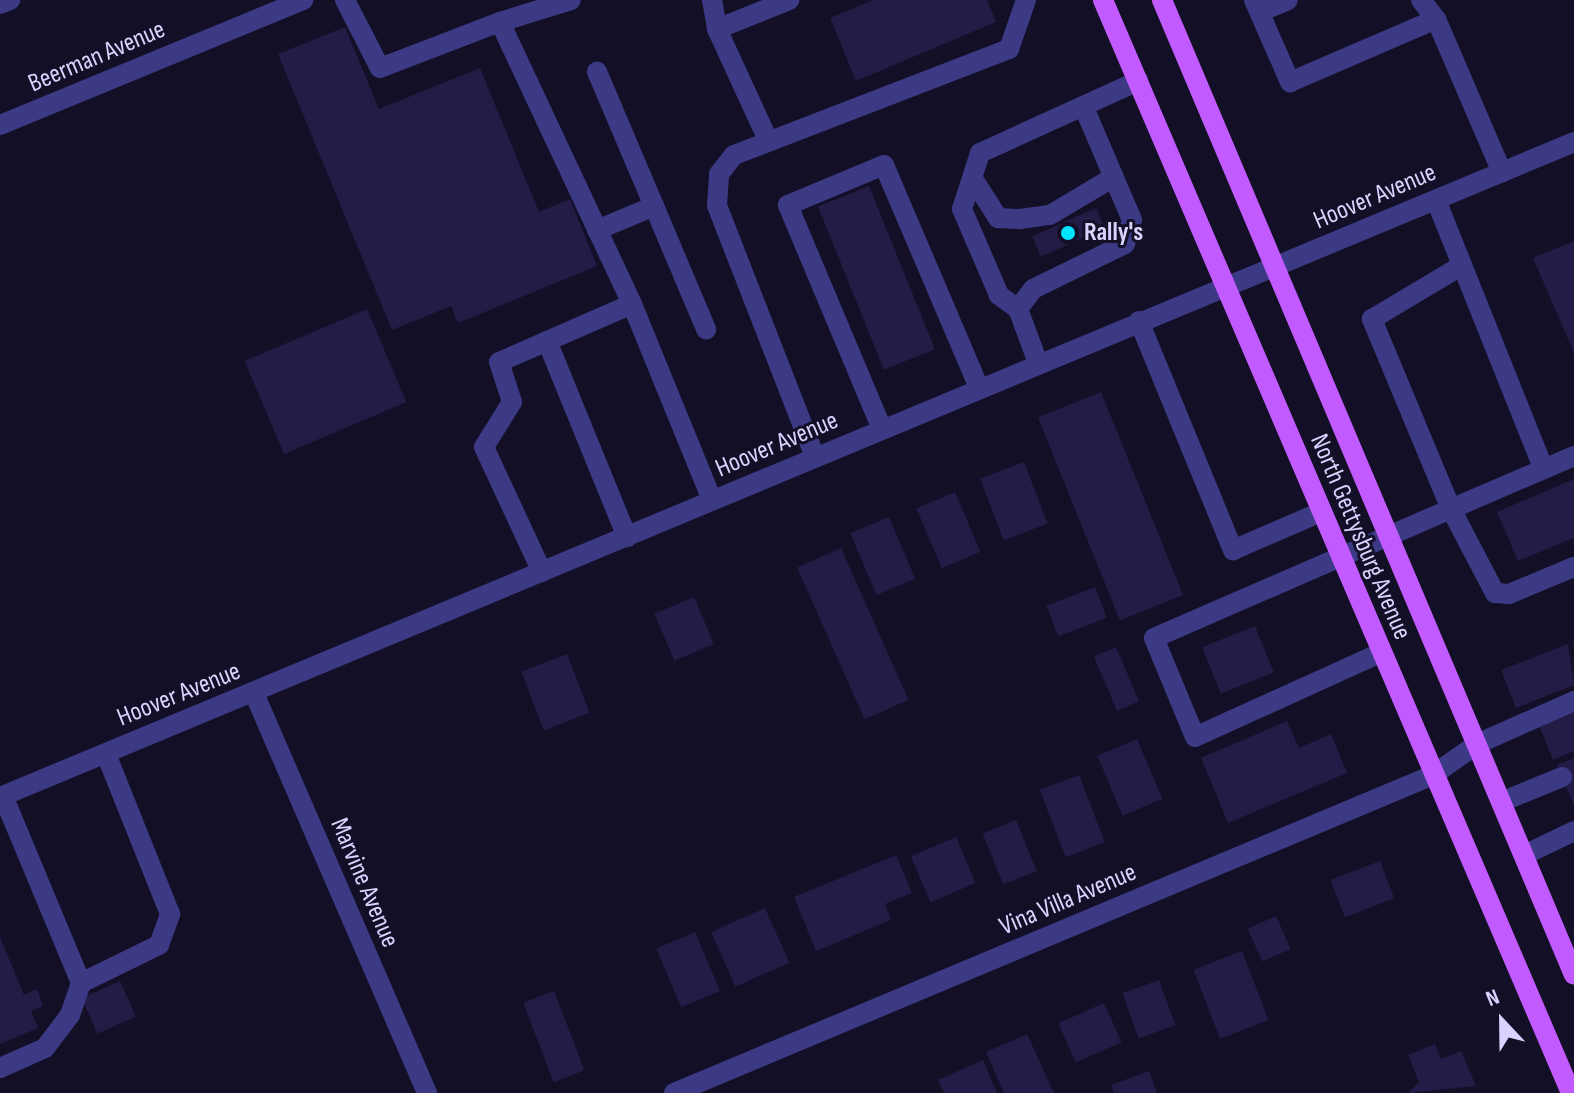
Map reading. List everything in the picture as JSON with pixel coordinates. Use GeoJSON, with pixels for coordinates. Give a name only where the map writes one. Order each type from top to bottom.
{"type":"FeatureCollection","features":[{"type":"Feature","properties":{"kind":"main road","name":"North Gettysburg Avenue"},"geometry":{"type":"LineString","coordinates":[[1103,0],[1571,1093]]}},
{"type":"Feature","properties":{"kind":"main road","name":"North Gettysburg Avenue"},"geometry":{"type":"LineString","coordinates":[[1162,0],[1574,975]]}},
{"type":"Feature","properties":{"kind":"street"},"geometry":{"type":"LineString","coordinates":[[0,4],[10,0]]}},
{"type":"Feature","properties":{"kind":"street","name":"Beerman Avenue"},"geometry":{"type":"LineString","coordinates":[[2,119],[303,0]]}},
{"type":"Feature","properties":{"kind":"street"},"geometry":{"type":"LineString","coordinates":[[345,0],[380,68],[500,22],[571,0]]}},
{"type":"Feature","properties":{"kind":"street"},"geometry":{"type":"LineString","coordinates":[[712,0],[717,29],[768,140]]}},
{"type":"Feature","properties":{"kind":"street"},"geometry":{"type":"LineString","coordinates":[[717,29],[789,0]]}},
{"type":"Feature","properties":{"kind":"street"},"geometry":{"type":"LineString","coordinates":[[815,457],[717,205],[719,174],[734,155],[768,140],[1009,49],[1026,0]]}},
{"type":"Feature","properties":{"kind":"street"},"geometry":{"type":"LineString","coordinates":[[1288,0],[1257,6],[1290,82],[1436,19]]}},
{"type":"Feature","properties":{"kind":"street"},"geometry":{"type":"LineString","coordinates":[[1421,0],[1436,19],[1502,172]]}},
{"type":"Feature","properties":{"kind":"street"},"geometry":{"type":"LineString","coordinates":[[500,22],[632,304],[712,500]]}},
{"type":"Feature","properties":{"kind":"street"},"geometry":{"type":"LineString","coordinates":[[597,72],[706,329]]}},
{"type":"Feature","properties":{"kind":"street"},"geometry":{"type":"LineString","coordinates":[[1038,363],[1018,309],[999,295],[962,209],[975,182],[980,153],[1085,110],[1138,81]]}},
{"type":"Feature","properties":{"kind":"street"},"geometry":{"type":"LineString","coordinates":[[1018,309],[1033,289],[1125,244],[1132,220],[1085,110]]}},
{"type":"Feature","properties":{"kind":"street","name":"Hoover Avenue"},"geometry":{"type":"LineString","coordinates":[[2,796],[627,537],[1225,284],[1574,142]]}},
{"type":"Feature","properties":{"kind":"street"},"geometry":{"type":"LineString","coordinates":[[882,429],[788,205],[884,165],[979,388]]}},
{"type":"Feature","properties":{"kind":"street"},"geometry":{"type":"LineString","coordinates":[[975,182],[998,218],[1020,219],[1050,215],[1114,177]]}},
{"type":"Feature","properties":{"kind":"street"},"geometry":{"type":"LineString","coordinates":[[1436,200],[1543,468]]}},
{"type":"Feature","properties":{"kind":"street"},"geometry":{"type":"LineString","coordinates":[[597,230],[654,206]]}},
{"type":"Feature","properties":{"kind":"street"},"geometry":{"type":"LineString","coordinates":[[1461,266],[1372,319],[1451,509],[1495,593],[1509,594],[1574,567]]}},
{"type":"Feature","properties":{"kind":"street"},"geometry":{"type":"LineString","coordinates":[[542,572],[484,447],[512,402],[499,362],[632,304]]}},
{"type":"Feature","properties":{"kind":"street"},"geometry":{"type":"LineString","coordinates":[[1139,321],[1233,550],[1321,512]]}},
{"type":"Feature","properties":{"kind":"street"},"geometry":{"type":"LineString","coordinates":[[547,341],[627,537]]}},
{"type":"Feature","properties":{"kind":"street"},"geometry":{"type":"LineString","coordinates":[[1380,653],[1195,737],[1154,638],[1391,541],[1451,509],[1574,456]]}},
{"type":"Feature","properties":{"kind":"street","name":"Marvine Avenue"},"geometry":{"type":"LineString","coordinates":[[254,693],[427,1093]]}},
{"type":"Feature","properties":{"kind":"street","name":"Vina Villa Avenue"},"geometry":{"type":"LineString","coordinates":[[674,1093],[1433,775],[1477,744],[1574,701]]}},
{"type":"Feature","properties":{"kind":"street"},"geometry":{"type":"LineString","coordinates":[[81,983],[159,945],[170,914],[106,754]]}},
{"type":"Feature","properties":{"kind":"street"},"geometry":{"type":"LineString","coordinates":[[1501,802],[1562,777]]}},
{"type":"Feature","properties":{"kind":"street"},"geometry":{"type":"LineString","coordinates":[[0,1068],[45,1048],[70,1015],[81,983],[2,796]]}},
{"type":"Feature","properties":{"kind":"street"},"geometry":{"type":"LineString","coordinates":[[1524,855],[1574,831]]}},
{"type":"Feature","properties":{"kind":"building"},"geometry":{"type":"Polygon","coordinates":[[[873,0],[987,0],[996,22],[856,81],[830,18],[873,0]]]}},
{"type":"Feature","properties":{"kind":"building"},"geometry":{"type":"Polygon","coordinates":[[[345,27],[379,109],[480,68],[539,212],[570,199],[597,266],[458,323],[451,306],[392,330],[278,54],[345,27]]]}},
{"type":"Feature","properties":{"kind":"building"},"geometry":{"type":"Polygon","coordinates":[[[869,186],[935,349],[884,370],[818,207],[869,186]]]}},
{"type":"Feature","properties":{"kind":"building","name":"Rally's"},"geometry":{"type":"Polygon","coordinates":[[[1096,208],[1105,228],[1041,257],[1032,236],[1096,208]]]}},
{"type":"Feature","properties":{"kind":"building"},"geometry":{"type":"Polygon","coordinates":[[[1574,241],[1574,353],[1533,258],[1574,241]]]}},
{"type":"Feature","properties":{"kind":"building"},"geometry":{"type":"Polygon","coordinates":[[[367,309],[406,402],[284,454],[245,361],[367,309]]]}},
{"type":"Feature","properties":{"kind":"building"},"geometry":{"type":"Polygon","coordinates":[[[1101,392],[1183,595],[1120,621],[1038,417],[1101,392]]]}},
{"type":"Feature","properties":{"kind":"building"},"geometry":{"type":"Polygon","coordinates":[[[1024,462],[1048,524],[1004,540],[980,479],[1024,462]]]}},
{"type":"Feature","properties":{"kind":"building"},"geometry":{"type":"Polygon","coordinates":[[[1574,479],[1574,538],[1518,561],[1497,512],[1574,479]]]}},
{"type":"Feature","properties":{"kind":"building"},"geometry":{"type":"Polygon","coordinates":[[[955,492],[980,552],[942,568],[916,508],[955,492]]]}},
{"type":"Feature","properties":{"kind":"building"},"geometry":{"type":"Polygon","coordinates":[[[889,517],[915,579],[877,595],[850,533],[889,517]]]}},
{"type":"Feature","properties":{"kind":"building"},"geometry":{"type":"Polygon","coordinates":[[[841,548],[909,700],[865,719],[797,568],[841,548]]]}},
{"type":"Feature","properties":{"kind":"building"},"geometry":{"type":"Polygon","coordinates":[[[1095,587],[1107,618],[1058,636],[1046,606],[1095,587]]]}},
{"type":"Feature","properties":{"kind":"building"},"geometry":{"type":"Polygon","coordinates":[[[694,597],[714,644],[674,661],[654,614],[694,597]]]}},
{"type":"Feature","properties":{"kind":"building"},"geometry":{"type":"Polygon","coordinates":[[[1255,626],[1274,672],[1221,694],[1202,647],[1255,626]]]}},
{"type":"Feature","properties":{"kind":"building"},"geometry":{"type":"Polygon","coordinates":[[[1568,644],[1574,685],[1516,708],[1501,670],[1568,644]]]}},
{"type":"Feature","properties":{"kind":"building"},"geometry":{"type":"Polygon","coordinates":[[[1116,647],[1139,701],[1117,711],[1094,656],[1116,647]]]}},
{"type":"Feature","properties":{"kind":"building"},"geometry":{"type":"Polygon","coordinates":[[[567,654],[590,713],[544,730],[521,672],[567,654]]]}},
{"type":"Feature","properties":{"kind":"building"},"geometry":{"type":"Polygon","coordinates":[[[1574,710],[1574,751],[1553,760],[1539,725],[1574,710]]]}},
{"type":"Feature","properties":{"kind":"building"},"geometry":{"type":"Polygon","coordinates":[[[1287,721],[1299,748],[1331,734],[1347,773],[1228,823],[1201,758],[1287,721]]]}},
{"type":"Feature","properties":{"kind":"building"},"geometry":{"type":"Polygon","coordinates":[[[1137,739],[1162,799],[1123,816],[1097,756],[1137,739]]]}},
{"type":"Feature","properties":{"kind":"building"},"geometry":{"type":"Polygon","coordinates":[[[1574,758],[1574,805],[1557,765],[1574,758]]]}},
{"type":"Feature","properties":{"kind":"building"},"geometry":{"type":"Polygon","coordinates":[[[1079,775],[1105,842],[1066,857],[1040,790],[1079,775]]]}},
{"type":"Feature","properties":{"kind":"building"},"geometry":{"type":"Polygon","coordinates":[[[1016,820],[1037,871],[1003,884],[983,833],[1016,820]]]}},
{"type":"Feature","properties":{"kind":"building"},"geometry":{"type":"Polygon","coordinates":[[[956,837],[976,883],[930,902],[911,856],[956,837]]]}},
{"type":"Feature","properties":{"kind":"building"},"geometry":{"type":"Polygon","coordinates":[[[896,855],[912,893],[885,904],[891,920],[816,951],[794,897],[896,855]]]}},
{"type":"Feature","properties":{"kind":"building"},"geometry":{"type":"Polygon","coordinates":[[[1380,861],[1394,898],[1345,917],[1331,880],[1380,861]]]}},
{"type":"Feature","properties":{"kind":"building"},"geometry":{"type":"Polygon","coordinates":[[[765,908],[789,963],[736,987],[711,932],[765,908]]]}},
{"type":"Feature","properties":{"kind":"building"},"geometry":{"type":"Polygon","coordinates":[[[1276,916],[1291,949],[1262,961],[1248,929],[1276,916]]]}},
{"type":"Feature","properties":{"kind":"building"},"geometry":{"type":"Polygon","coordinates":[[[695,932],[720,991],[681,1007],[656,948],[695,932]]]}},
{"type":"Feature","properties":{"kind":"building"},"geometry":{"type":"Polygon","coordinates":[[[0,937],[24,995],[37,989],[43,1006],[31,1011],[38,1028],[0,1044],[0,937]]]}},
{"type":"Feature","properties":{"kind":"building"},"geometry":{"type":"Polygon","coordinates":[[[1242,951],[1269,1020],[1220,1039],[1193,970],[1242,951]]]}},
{"type":"Feature","properties":{"kind":"building"},"geometry":{"type":"Polygon","coordinates":[[[1159,980],[1175,1025],[1139,1038],[1122,993],[1159,980]]]}},
{"type":"Feature","properties":{"kind":"building"},"geometry":{"type":"Polygon","coordinates":[[[120,981],[136,1017],[97,1034],[82,998],[120,981]]]}},
{"type":"Feature","properties":{"kind":"building"},"geometry":{"type":"Polygon","coordinates":[[[554,991],[584,1070],[554,1082],[523,1003],[554,991]]]}},
{"type":"Feature","properties":{"kind":"building"},"geometry":{"type":"Polygon","coordinates":[[[1104,1003],[1121,1042],[1076,1063],[1058,1023],[1104,1003]]]}},
{"type":"Feature","properties":{"kind":"building"},"geometry":{"type":"Polygon","coordinates":[[[1027,1034],[1054,1093],[1004,1093],[986,1052],[1027,1034]]]}},
{"type":"Feature","properties":{"kind":"building"},"geometry":{"type":"Polygon","coordinates":[[[1435,1044],[1441,1059],[1461,1051],[1476,1086],[1408,1093],[1419,1082],[1408,1055],[1435,1044]]]}},
{"type":"Feature","properties":{"kind":"building"},"geometry":{"type":"Polygon","coordinates":[[[983,1060],[997,1093],[944,1093],[938,1080],[983,1060]]]}},
{"type":"Feature","properties":{"kind":"building"},"geometry":{"type":"Polygon","coordinates":[[[1149,1071],[1157,1093],[1114,1093],[1111,1085],[1149,1071]]]}},
{"type":"Feature","properties":{"kind":"place","name":"Rally's"},"geometry":{"type":"Point","coordinates":[1068,233]}}]}
